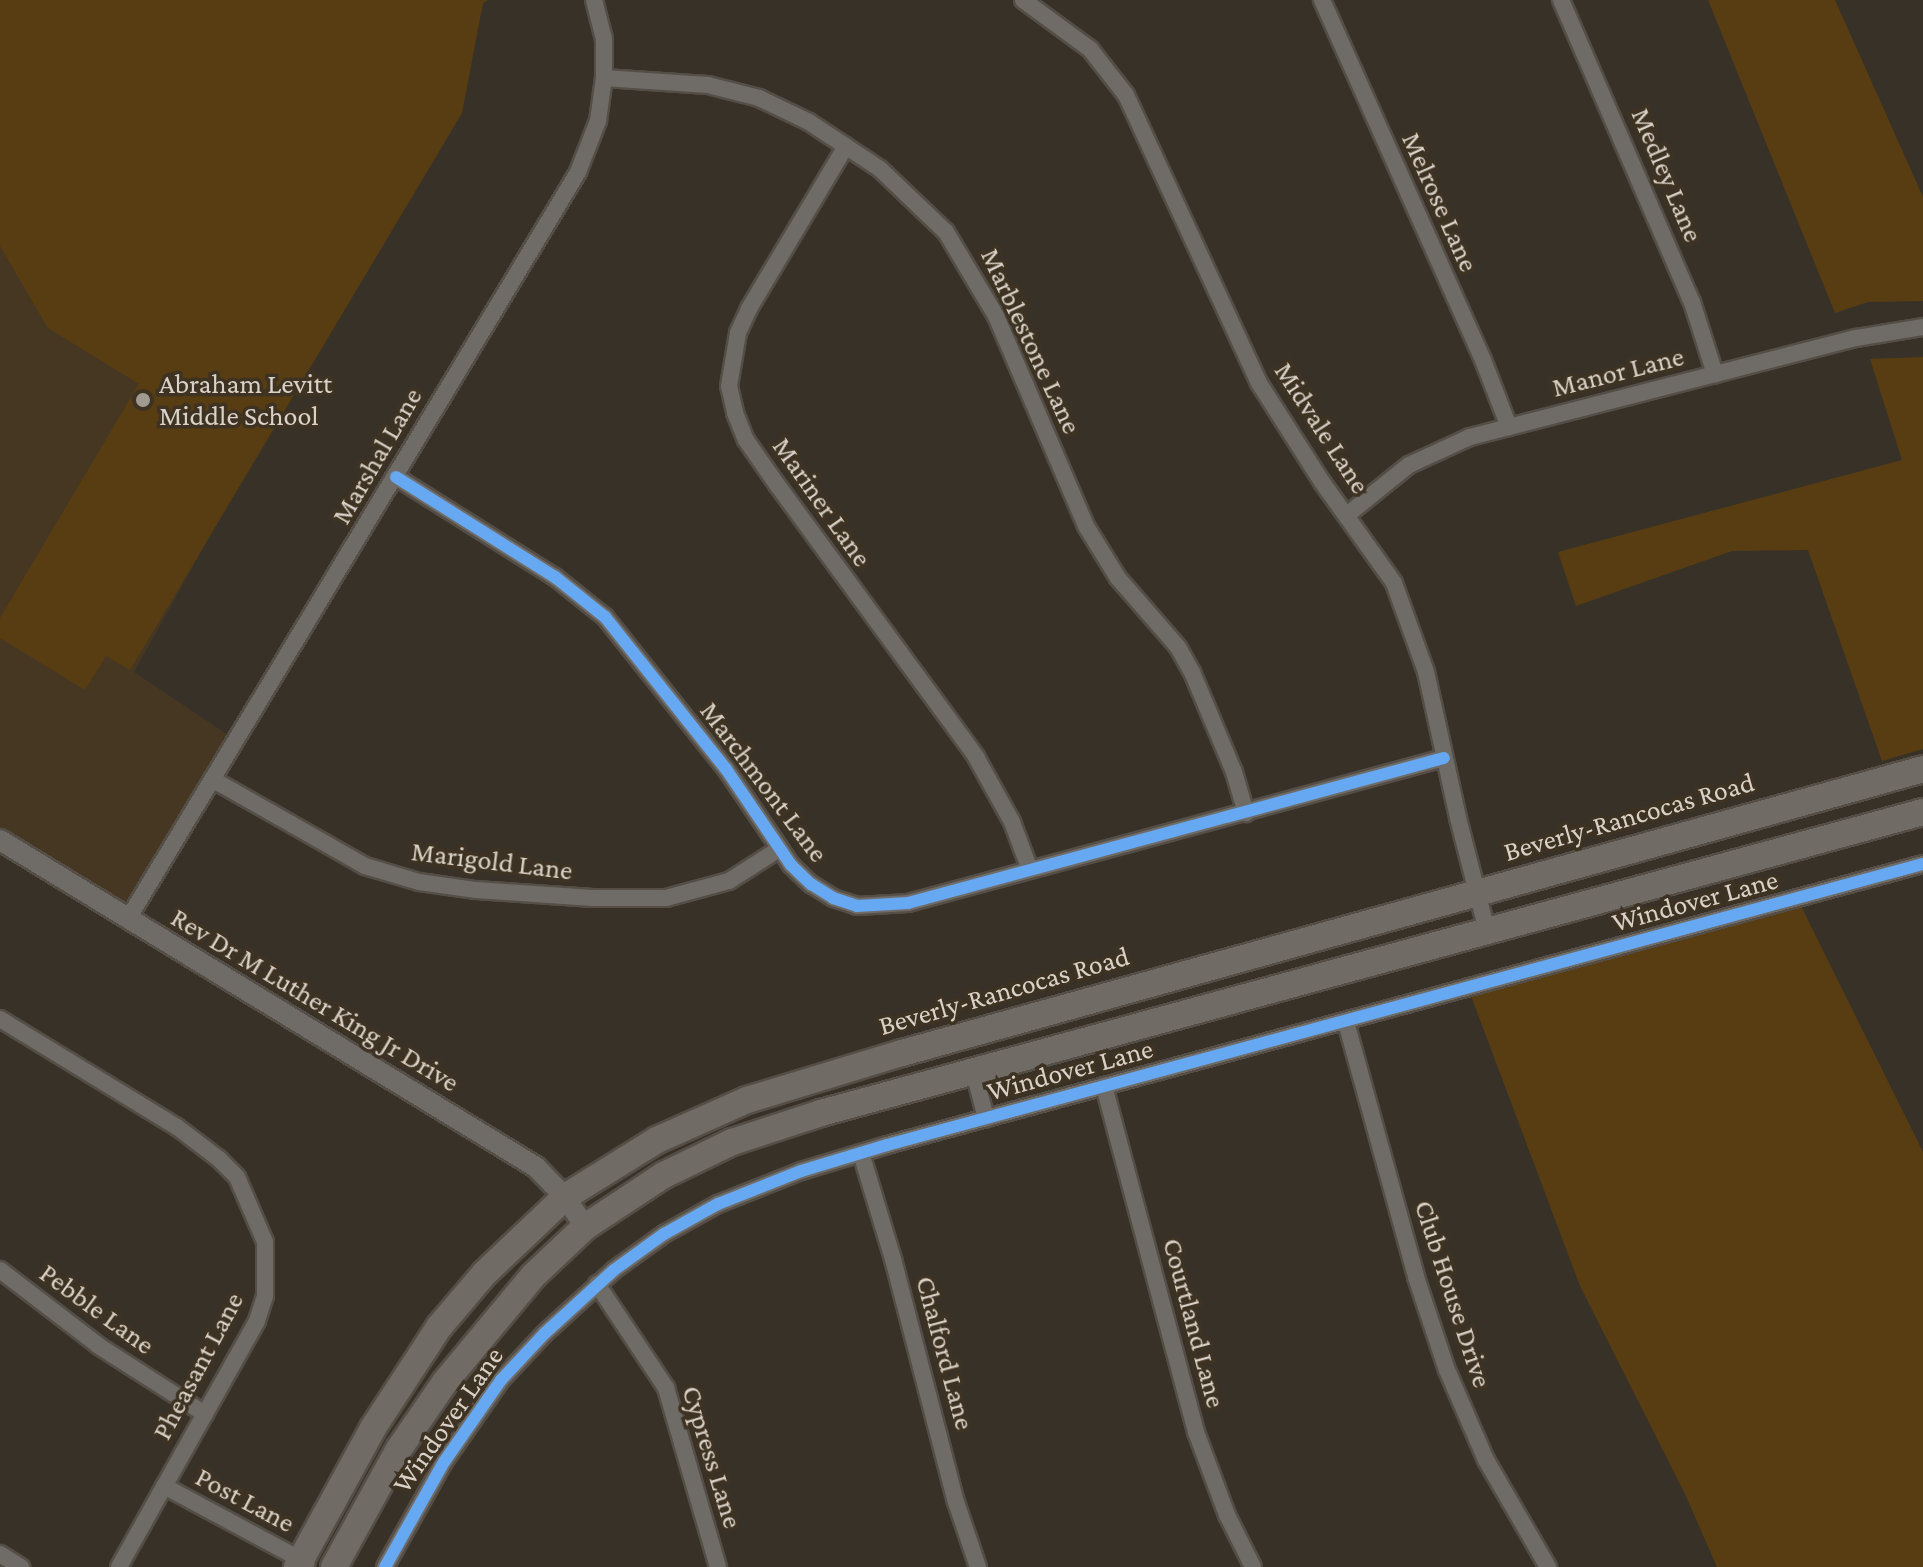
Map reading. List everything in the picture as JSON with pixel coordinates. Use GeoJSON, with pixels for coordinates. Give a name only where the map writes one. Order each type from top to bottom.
{"type":"FeatureCollection","features":[{"type":"Feature","properties":{"kind":"main road","name":"Beverly-Rancocas Road"},"geometry":{"type":"LineString","coordinates":[[303,1564],[373,1428],[439,1327],[485,1273],[565,1197],[657,1140],[747,1100],[1144,985],[1923,769]]}},
{"type":"Feature","properties":{"kind":"main road"},"geometry":{"type":"LineString","coordinates":[[334,1567],[399,1449],[445,1382],[533,1276],[585,1227],[664,1175],[732,1142],[974,1072],[1923,812]]}},
{"type":"Feature","properties":{"kind":"main road"},"geometry":{"type":"LineString","coordinates":[[974,1072],[987,1056],[1006,1046],[1106,1019],[1128,1006],[1144,985]]}},
{"type":"Feature","properties":{"kind":"street","name":"Marshal Lane"},"geometry":{"type":"LineString","coordinates":[[128,919],[578,172],[598,121],[604,78],[604,39],[594,0]]}},
{"type":"Feature","properties":{"kind":"street","name":"Midvale Lane"},"geometry":{"type":"LineString","coordinates":[[1023,0],[1090,49],[1126,95],[1259,383],[1394,583],[1418,641],[1487,931]]}},
{"type":"Feature","properties":{"kind":"street","name":"Melrose Lane"},"geometry":{"type":"LineString","coordinates":[[1322,0],[1483,360],[1509,427]]}},
{"type":"Feature","properties":{"kind":"street","name":"Medley Lane"},"geometry":{"type":"LineString","coordinates":[[1561,0],[1692,302],[1715,374]]}},
{"type":"Feature","properties":{"kind":"street","name":"Marblestone Lane"},"geometry":{"type":"LineString","coordinates":[[604,78],[684,82],[733,90],[783,109],[846,146],[925,209],[965,259],[996,316],[1086,526],[1118,578],[1178,647],[1192,672],[1234,772],[1246,813]]}},
{"type":"Feature","properties":{"kind":"street","name":"Mariner Lane"},"geometry":{"type":"LineString","coordinates":[[846,146],[749,309],[738,333],[729,386],[735,413],[746,440],[778,486],[976,757],[1012,822],[1030,870]]}},
{"type":"Feature","properties":{"kind":"street","name":"Manor Lane"},"geometry":{"type":"LineString","coordinates":[[1347,515],[1377,488],[1427,454],[1470,437],[1856,338],[1923,327]]}},
{"type":"Feature","properties":{"kind":"street","name":"Marchmont Lane"},"geometry":{"type":"LineString","coordinates":[[396,477],[555,577],[605,617],[726,769],[779,849],[811,884],[833,898],[857,906],[908,903],[1444,758]]}},
{"type":"Feature","properties":{"kind":"street","name":"Marigold Lane"},"geometry":{"type":"LineString","coordinates":[[212,779],[365,866],[419,882],[476,890],[593,898],[666,898],[729,881],[779,849]]}},
{"type":"Feature","properties":{"kind":"street","name":"Rev Dr M Luther King Jr Drive"},"geometry":{"type":"LineString","coordinates":[[0,840],[536,1167],[565,1197],[585,1227]]}},
{"type":"Feature","properties":{"kind":"street","name":"Windover Lane"},"geometry":{"type":"LineString","coordinates":[[385,1567],[444,1462],[501,1380],[597,1284],[639,1251],[704,1211],[773,1181],[861,1153],[1923,864]]}},
{"type":"Feature","properties":{"kind":"street","name":"Pheasant Lane"},"geometry":{"type":"LineString","coordinates":[[0,1019],[177,1127],[219,1159],[243,1189],[265,1242],[265,1296],[244,1346],[119,1567]]}},
{"type":"Feature","properties":{"kind":"street","name":"Club House Drive"},"geometry":{"type":"LineString","coordinates":[[1346,1022],[1416,1277],[1443,1360],[1486,1460],[1548,1567]]}},
{"type":"Feature","properties":{"kind":"street"},"geometry":{"type":"LineString","coordinates":[[974,1072],[986,1118]]}},
{"type":"Feature","properties":{"kind":"street","name":"Courtland Lane"},"geometry":{"type":"LineString","coordinates":[[1104,1086],[1196,1432],[1227,1515],[1253,1567]]}},
{"type":"Feature","properties":{"kind":"street","name":"Chalford Lane"},"geometry":{"type":"LineString","coordinates":[[861,1153],[978,1567]]}},
{"type":"Feature","properties":{"kind":"street","name":"Pebble Lane"},"geometry":{"type":"LineString","coordinates":[[0,1270],[99,1346],[205,1414]]}},
{"type":"Feature","properties":{"kind":"street","name":"Cypress Lane"},"geometry":{"type":"LineString","coordinates":[[597,1284],[666,1388],[718,1567]]}},
{"type":"Feature","properties":{"kind":"street","name":"Post Lane"},"geometry":{"type":"LineString","coordinates":[[164,1486],[303,1564]]}},
{"type":"Feature","properties":{"kind":"street"},"geometry":{"type":"LineString","coordinates":[[0,1554],[21,1567]]}},
{"type":"Feature","properties":{"kind":"shaded area","name":"Abraham Levitt Middle School"},"geometry":{"type":"Polygon","coordinates":[[[0,0],[438,127],[134,672],[237,741],[128,919],[0,841],[0,0]]]}},
{"type":"Feature","properties":{"kind":"shaded area","name":"Abraham Levitt Middle School"},"geometry":{"type":"Polygon","coordinates":[[[0,0],[488,0],[483,3],[462,113],[130,670],[106,656],[85,690],[0,638],[0,618],[139,384],[48,328],[0,246],[0,0]]]}},
{"type":"Feature","properties":{"kind":"shaded area"},"geometry":{"type":"Polygon","coordinates":[[[1708,0],[1835,0],[1923,197],[1923,301],[1868,302],[1835,313],[1708,0]]]}},
{"type":"Feature","properties":{"kind":"shaded area"},"geometry":{"type":"Polygon","coordinates":[[[1923,357],[1923,749],[1882,761],[1808,550],[1732,551],[1576,606],[1558,552],[1902,460],[1870,359],[1923,357]]]}},
{"type":"Feature","properties":{"kind":"shaded area"},"geometry":{"type":"Polygon","coordinates":[[[1797,898],[1923,1152],[1923,1567],[1717,1567],[1685,1494],[1580,1286],[1468,988],[1797,898]]]}},
{"type":"Feature","properties":{"kind":"cycle path"},"geometry":{"type":"LineString","coordinates":[[396,477],[555,577],[605,617],[726,769],[791,865],[811,884],[833,898],[857,906],[908,903],[1444,758]]}},
{"type":"Feature","properties":{"kind":"cycle path"},"geometry":{"type":"LineString","coordinates":[[385,1567],[444,1462],[501,1380],[545,1333],[614,1270],[664,1234],[718,1204],[801,1171],[887,1145],[1923,864]]}},
{"type":"Feature","properties":{"kind":"place","name":"Abraham Levitt Middle School"},"geometry":{"type":"Point","coordinates":[143,400]}}]}
